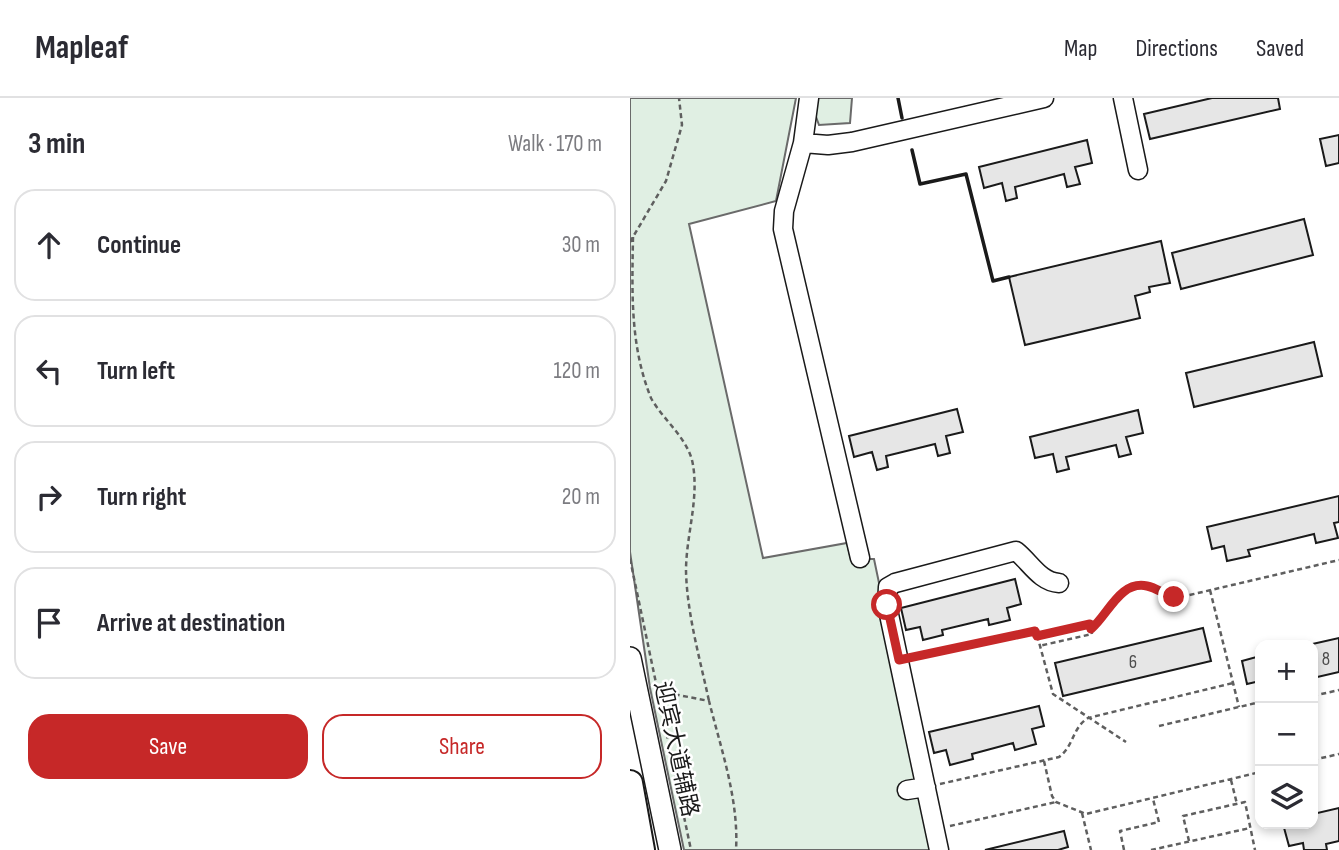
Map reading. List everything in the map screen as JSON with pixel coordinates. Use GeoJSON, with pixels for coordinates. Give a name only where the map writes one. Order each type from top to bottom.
{"type":"FeatureCollection","features":[{"type":"Feature","properties":{"kind":"highway"},"geometry":{"type":"LineString","coordinates":[[630,783],[642,850]]}},
{"type":"Feature","properties":{"kind":"main road","name":"迎宾大道辅路"},"geometry":{"type":"LineString","coordinates":[[630,658],[670,850]]}},
{"type":"Feature","properties":{"kind":"street"},"geometry":{"type":"LineString","coordinates":[[808,98],[803,143],[783,211],[783,229],[860,558]]}},
{"type":"Feature","properties":{"kind":"street"},"geometry":{"type":"LineString","coordinates":[[803,143],[828,145],[852,142],[1044,98]]}},
{"type":"Feature","properties":{"kind":"street"},"geometry":{"type":"LineString","coordinates":[[1123,98],[1138,170]]}},
{"type":"Feature","properties":{"kind":"street"},"geometry":{"type":"LineString","coordinates":[[939,850],[886,596],[888,587],[1016,551],[1027,559],[1043,579],[1059,583]]}},
{"type":"Feature","properties":{"kind":"street"},"geometry":{"type":"LineString","coordinates":[[907,790],[926,787]]}},
{"type":"Feature","properties":{"kind":"street"},"geometry":{"type":"LineString","coordinates":[[916,833],[934,829]]}},
{"type":"Feature","properties":{"kind":"path"},"geometry":{"type":"LineString","coordinates":[[630,242],[666,181],[682,125],[679,98]]}},
{"type":"Feature","properties":{"kind":"path"},"geometry":{"type":"LineString","coordinates":[[633,237],[631,313],[638,371],[654,404],[686,446],[693,464],[694,493],[686,547],[688,598],[709,701],[731,786],[736,850]]}},
{"type":"Feature","properties":{"kind":"path"},"geometry":{"type":"LineString","coordinates":[[630,559],[691,850]]}},
{"type":"Feature","properties":{"kind":"path"},"geometry":{"type":"LineString","coordinates":[[1091,629],[1128,589],[1146,586],[1174,597],[1339,560]]}},
{"type":"Feature","properties":{"kind":"path"},"geometry":{"type":"LineString","coordinates":[[1210,590],[1238,707]]}},
{"type":"Feature","properties":{"kind":"path"},"geometry":{"type":"LineString","coordinates":[[1037,636],[1090,624],[1092,634],[1039,646]]}},
{"type":"Feature","properties":{"kind":"path"},"geometry":{"type":"LineString","coordinates":[[899,660],[1035,631],[1053,694],[1126,742]]}},
{"type":"Feature","properties":{"kind":"path"},"geometry":{"type":"LineString","coordinates":[[926,787],[1044,761],[1064,753],[1072,743],[1079,723],[1088,718],[1233,683]]}},
{"type":"Feature","properties":{"kind":"path"},"geometry":{"type":"LineString","coordinates":[[1318,695],[1339,690]]}},
{"type":"Feature","properties":{"kind":"path"},"geometry":{"type":"LineString","coordinates":[[657,691],[709,701]]}},
{"type":"Feature","properties":{"kind":"path"},"geometry":{"type":"LineString","coordinates":[[1159,726],[1256,703]]}},
{"type":"Feature","properties":{"kind":"path"},"geometry":{"type":"LineString","coordinates":[[1318,759],[1339,754]]}},
{"type":"Feature","properties":{"kind":"path"},"geometry":{"type":"LineString","coordinates":[[1044,761],[1052,796],[1056,802],[1082,813],[1097,812],[1255,773]]}},
{"type":"Feature","properties":{"kind":"path"},"geometry":{"type":"LineString","coordinates":[[1231,780],[1237,804]]}},
{"type":"Feature","properties":{"kind":"path"},"geometry":{"type":"LineString","coordinates":[[1124,850],[1120,831],[1159,822],[1153,799]]}},
{"type":"Feature","properties":{"kind":"path"},"geometry":{"type":"LineString","coordinates":[[934,829],[1056,802]]}},
{"type":"Feature","properties":{"kind":"path"},"geometry":{"type":"LineString","coordinates":[[1189,841],[1183,816],[1245,802],[1255,850]]}},
{"type":"Feature","properties":{"kind":"path"},"geometry":{"type":"LineString","coordinates":[[1082,813],[1091,850]]}},
{"type":"Feature","properties":{"kind":"path"},"geometry":{"type":"LineString","coordinates":[[1151,850],[1250,828]]}},
{"type":"Feature","properties":{"kind":"green space"},"geometry":{"type":"Polygon","coordinates":[[[630,98],[796,98],[776,201],[689,224],[763,558],[847,543],[851,559],[874,559],[935,850],[684,850],[650,688],[630,552],[630,98]]]}},
{"type":"Feature","properties":{"kind":"green space"},"geometry":{"type":"Polygon","coordinates":[[[817,98],[852,98],[850,123],[819,125],[815,114],[817,98]]]}},
{"type":"Feature","properties":{"kind":"building"},"geometry":{"type":"Polygon","coordinates":[[[1212,98],[1278,98],[1280,109],[1150,139],[1144,114],[1212,98]]]}},
{"type":"Feature","properties":{"kind":"building"},"geometry":{"type":"Polygon","coordinates":[[[1339,135],[1339,163],[1326,166],[1320,139],[1339,135]]]}},
{"type":"Feature","properties":{"kind":"building"},"geometry":{"type":"Polygon","coordinates":[[[1087,140],[1092,163],[1075,167],[1080,184],[1067,187],[1064,174],[1015,187],[1017,198],[1006,201],[1002,183],[984,188],[979,167],[1087,140]]]}},
{"type":"Feature","properties":{"kind":"building"},"geometry":{"type":"Polygon","coordinates":[[[1304,219],[1313,255],[1181,289],[1172,253],[1304,219]]]}},
{"type":"Feature","properties":{"kind":"building"},"geometry":{"type":"Polygon","coordinates":[[[1161,241],[1170,283],[1149,287],[1150,292],[1135,296],[1140,318],[1025,345],[1009,277],[1161,241]]]}},
{"type":"Feature","properties":{"kind":"building"},"geometry":{"type":"Polygon","coordinates":[[[1314,342],[1322,376],[1194,407],[1186,373],[1314,342]]]}},
{"type":"Feature","properties":{"kind":"building"},"geometry":{"type":"Polygon","coordinates":[[[957,409],[963,432],[946,436],[950,453],[938,456],[935,444],[886,456],[888,467],[877,470],[872,452],[854,457],[849,436],[957,409]]]}},
{"type":"Feature","properties":{"kind":"building"},"geometry":{"type":"Polygon","coordinates":[[[1138,410],[1143,433],[1126,437],[1131,454],[1119,457],[1116,445],[1066,457],[1069,469],[1057,472],[1053,454],[1035,458],[1030,437],[1138,410]]]}},
{"type":"Feature","properties":{"kind":"building"},"geometry":{"type":"Polygon","coordinates":[[[1339,496],[1339,522],[1334,523],[1338,538],[1316,543],[1314,534],[1248,550],[1250,556],[1227,561],[1224,546],[1212,549],[1207,527],[1339,496]]]}},
{"type":"Feature","properties":{"kind":"building"},"geometry":{"type":"Polygon","coordinates":[[[1015,579],[1021,604],[1007,608],[1010,620],[989,625],[988,619],[942,630],[943,635],[923,640],[920,627],[906,630],[901,608],[1015,579]]]}},
{"type":"Feature","properties":{"kind":"building"},"geometry":{"type":"Polygon","coordinates":[[[1203,628],[1211,661],[1063,696],[1055,663],[1203,628]]]}},
{"type":"Feature","properties":{"kind":"building"},"geometry":{"type":"Polygon","coordinates":[[[1339,638],[1339,672],[1318,677],[1318,643],[1339,638]]]}},
{"type":"Feature","properties":{"kind":"building"},"geometry":{"type":"Polygon","coordinates":[[[1255,657],[1255,682],[1247,684],[1242,661],[1255,657]]]}},
{"type":"Feature","properties":{"kind":"building"},"geometry":{"type":"Polygon","coordinates":[[[1039,706],[1044,726],[1032,729],[1036,744],[1015,750],[1013,743],[972,754],[973,759],[950,765],[946,750],[934,753],[929,732],[1039,706]]]}},
{"type":"Feature","properties":{"kind":"building"},"geometry":{"type":"Polygon","coordinates":[[[1339,808],[1339,841],[1326,844],[1327,850],[1304,850],[1303,843],[1289,846],[1284,829],[1318,829],[1318,813],[1339,808]]]}},
{"type":"Feature","properties":{"kind":"building"},"geometry":{"type":"Polygon","coordinates":[[[1064,831],[1068,847],[1058,850],[985,850],[1064,831]]]}},
{"type":"Feature","properties":{"kind":"wall"},"geometry":{"type":"LineString","coordinates":[[898,98],[902,118]]}},
{"type":"Feature","properties":{"kind":"wall"},"geometry":{"type":"LineString","coordinates":[[912,150],[920,184],[966,174],[993,281],[1009,277]]}},
{"type":"Feature","properties":{"kind":"route"},"geometry":{"type":"LineString","coordinates":[[887,605],[899,660],[1035,631],[1037,636],[1090,624],[1091,629],[1123,592],[1140,585],[1152,587],[1174,597]]}}]}
